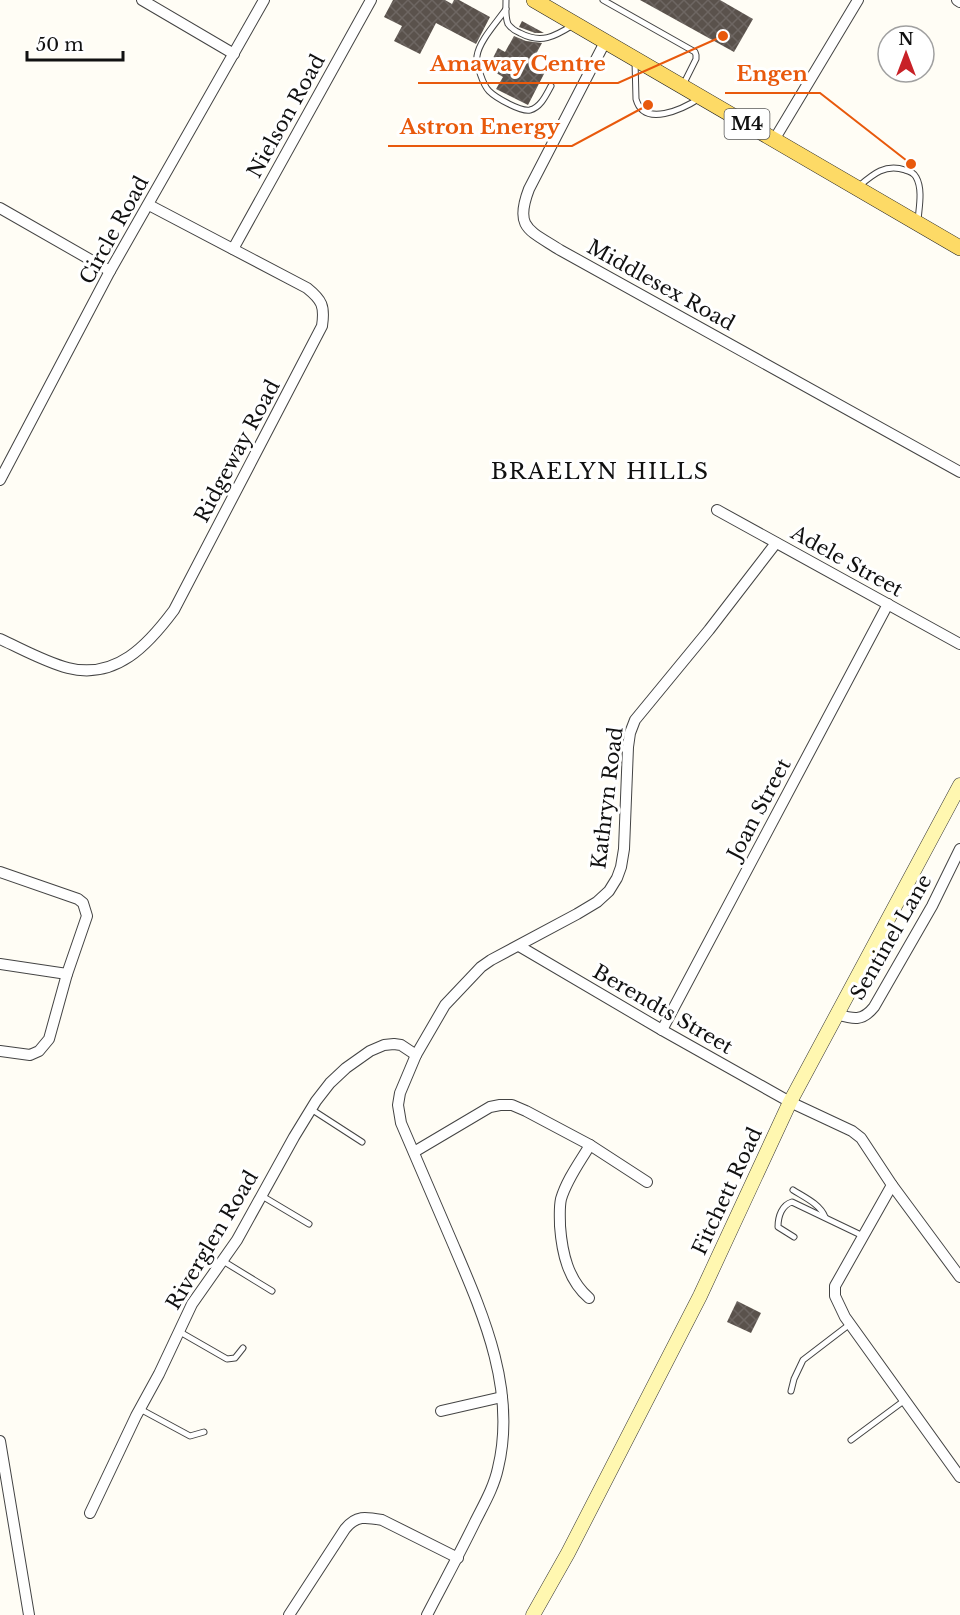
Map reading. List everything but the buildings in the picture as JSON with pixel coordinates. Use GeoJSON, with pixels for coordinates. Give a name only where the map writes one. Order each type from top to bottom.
{"type":"FeatureCollection","features":[{"type":"Feature","properties":{"kind":"main road","name":"M4"},"geometry":{"type":"LineString","coordinates":[[534,0],[960,248]]}},
{"type":"Feature","properties":{"kind":"street"},"geometry":{"type":"LineString","coordinates":[[141,0],[234,54]]}},
{"type":"Feature","properties":{"kind":"street","name":"Circle Road"},"geometry":{"type":"LineString","coordinates":[[0,480],[110,272],[264,0]]}},
{"type":"Feature","properties":{"kind":"street","name":"Nielson Road"},"geometry":{"type":"LineString","coordinates":[[233,249],[371,0]]}},
{"type":"Feature","properties":{"kind":"street"},"geometry":{"type":"LineString","coordinates":[[774,140],[858,0]]}},
{"type":"Feature","properties":{"kind":"street","name":"Middlesex Road"},"geometry":{"type":"LineString","coordinates":[[605,42],[529,189],[522,213],[523,223],[532,232],[560,250],[960,472]]}},
{"type":"Feature","properties":{"kind":"street","name":"Ridgeway Road"},"geometry":{"type":"LineString","coordinates":[[0,639],[66,668],[81,670],[107,667],[126,659],[158,633],[174,610],[322,326],[321,303],[316,295],[307,288],[148,205]]}},
{"type":"Feature","properties":{"kind":"street"},"geometry":{"type":"LineString","coordinates":[[0,208],[110,272]]}},
{"type":"Feature","properties":{"kind":"street","name":"Adele Street"},"geometry":{"type":"LineString","coordinates":[[717,510],[960,644]]}},
{"type":"Feature","properties":{"kind":"street","name":"Kathryn Road"},"geometry":{"type":"LineString","coordinates":[[427,1615],[458,1558],[498,1470],[503,1431],[502,1397],[492,1343],[469,1282],[401,1123],[398,1105],[400,1093],[416,1054],[445,1005],[481,967],[578,914],[609,891],[621,867],[624,849],[629,740],[635,720],[709,630],[776,543]]}},
{"type":"Feature","properties":{"kind":"street","name":"Joan Street"},"geometry":{"type":"LineString","coordinates":[[662,1030],[888,604]]}},
{"type":"Feature","properties":{"kind":"street","name":"Fitchett Road"},"geometry":{"type":"LineString","coordinates":[[533,1615],[700,1296],[790,1102],[960,785]]}},
{"type":"Feature","properties":{"kind":"street","name":"Sentinel Lane"},"geometry":{"type":"LineString","coordinates":[[836,1014],[860,1018],[874,1007],[932,906],[960,849]]}},
{"type":"Feature","properties":{"kind":"street"},"geometry":{"type":"LineString","coordinates":[[0,872],[78,899],[83,903],[87,916],[67,974],[50,1039],[44,1047],[30,1055],[0,1051]]}},
{"type":"Feature","properties":{"kind":"street","name":"Berendts Street"},"geometry":{"type":"LineString","coordinates":[[519,946],[790,1102],[852,1131],[861,1138],[892,1185],[960,1276]]}},
{"type":"Feature","properties":{"kind":"street"},"geometry":{"type":"LineString","coordinates":[[0,964],[67,974]]}},
{"type":"Feature","properties":{"kind":"street","name":"Riverglen Road"},"geometry":{"type":"LineString","coordinates":[[90,1513],[192,1304],[242,1233],[311,1109],[330,1083],[370,1051],[384,1045],[394,1044],[401,1045],[416,1054]]}},
{"type":"Feature","properties":{"kind":"street"},"geometry":{"type":"LineString","coordinates":[[414,1152],[490,1107],[500,1104],[512,1105],[590,1145],[647,1182]]}},
{"type":"Feature","properties":{"kind":"street"},"geometry":{"type":"LineString","coordinates":[[589,1298],[580,1291],[568,1269],[563,1253],[560,1216],[566,1185],[590,1145]]}},
{"type":"Feature","properties":{"kind":"street"},"geometry":{"type":"LineString","coordinates":[[892,1185],[835,1286],[835,1296],[850,1324],[960,1477]]}},
{"type":"Feature","properties":{"kind":"street"},"geometry":{"type":"LineString","coordinates":[[441,1411],[502,1397]]}},
{"type":"Feature","properties":{"kind":"street"},"geometry":{"type":"LineString","coordinates":[[0,1441],[29,1615]]}},
{"type":"Feature","properties":{"kind":"street"},"geometry":{"type":"LineString","coordinates":[[289,1615],[351,1521],[360,1518],[382,1520],[458,1558]]}},
{"type":"Feature","properties":{"kind":"lane"},"geometry":{"type":"LineString","coordinates":[[506,0],[506,17],[511,28],[535,39],[551,37],[575,24]]}},
{"type":"Feature","properties":{"kind":"lane"},"geometry":{"type":"LineString","coordinates":[[603,0],[695,52],[696,59],[682,86]]}},
{"type":"Feature","properties":{"kind":"lane"},"geometry":{"type":"LineString","coordinates":[[506,9],[479,48],[478,68],[488,90],[517,108],[529,111],[540,105],[551,86]]}},
{"type":"Feature","properties":{"kind":"lane"},"geometry":{"type":"LineString","coordinates":[[635,59],[636,99],[638,105],[647,113],[661,115],[701,97]]}},
{"type":"Feature","properties":{"kind":"lane"},"geometry":{"type":"LineString","coordinates":[[857,188],[874,173],[886,168],[902,169],[914,174],[919,185],[918,223]]}},
{"type":"Feature","properties":{"kind":"lane"},"geometry":{"type":"LineString","coordinates":[[311,1109],[362,1142]]}},
{"type":"Feature","properties":{"kind":"lane"},"geometry":{"type":"LineString","coordinates":[[793,1190],[817,1205],[825,1217]]}},
{"type":"Feature","properties":{"kind":"lane"},"geometry":{"type":"LineString","coordinates":[[262,1196],[309,1224]]}},
{"type":"Feature","properties":{"kind":"lane"},"geometry":{"type":"LineString","coordinates":[[794,1237],[778,1227],[784,1207],[792,1202],[863,1236]]}},
{"type":"Feature","properties":{"kind":"lane"},"geometry":{"type":"LineString","coordinates":[[223,1261],[272,1291]]}},
{"type":"Feature","properties":{"kind":"lane"},"geometry":{"type":"LineString","coordinates":[[791,1391],[803,1360],[850,1324]]}},
{"type":"Feature","properties":{"kind":"lane"},"geometry":{"type":"LineString","coordinates":[[178,1331],[227,1359],[235,1358],[243,1348]]}},
{"type":"Feature","properties":{"kind":"lane"},"geometry":{"type":"LineString","coordinates":[[851,1440],[905,1400]]}},
{"type":"Feature","properties":{"kind":"lane"},"geometry":{"type":"LineString","coordinates":[[140,1409],[190,1436],[204,1432]]}},
{"type":"Feature","properties":{"kind":"place","name":"Amaway Centre"},"geometry":{"type":"Point","coordinates":[723,36]}},
{"type":"Feature","properties":{"kind":"place","name":"Astron Energy"},"geometry":{"type":"Point","coordinates":[648,105]}},
{"type":"Feature","properties":{"kind":"place","name":"Engen"},"geometry":{"type":"Point","coordinates":[911,164]}},
{"type":"Feature","properties":{"kind":"district","name":"BRAELYN HILLS"},"geometry":{"type":"Point","coordinates":[600,471]}}]}
